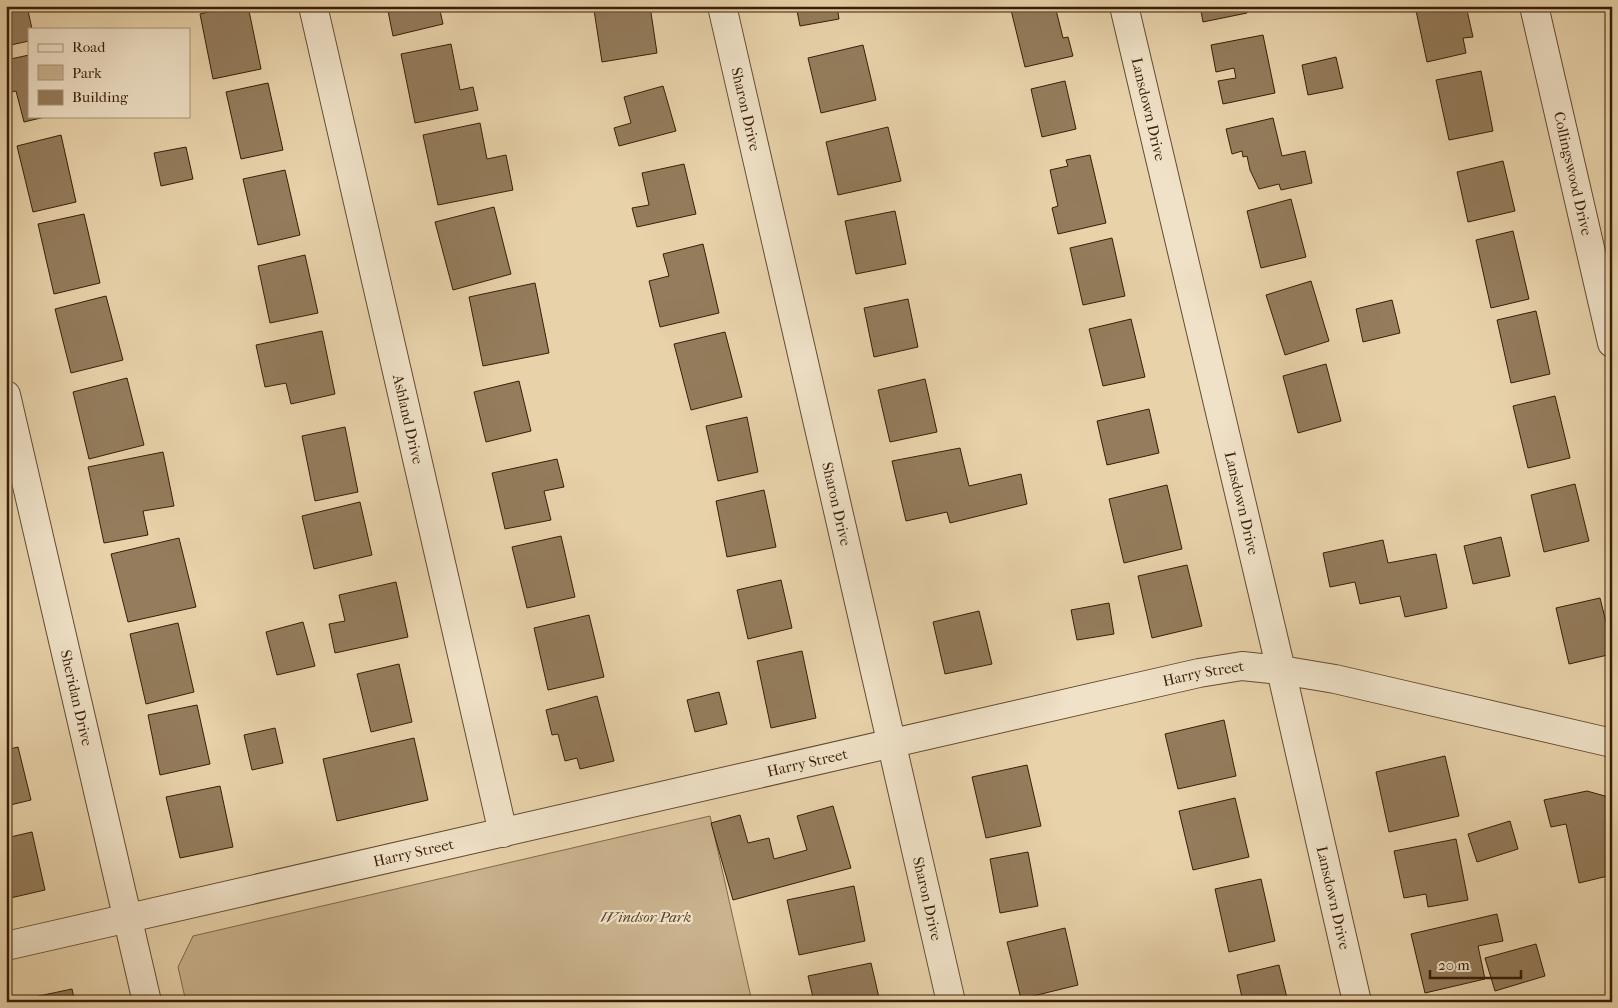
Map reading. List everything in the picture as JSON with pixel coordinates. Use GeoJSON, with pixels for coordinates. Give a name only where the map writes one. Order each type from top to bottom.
{"type":"FeatureCollection","features":[{"type":"Feature","properties":{"kind":"street","name":"Ashland Drive"},"geometry":{"type":"LineString","coordinates":[[313,6],[503,833]]}},
{"type":"Feature","properties":{"kind":"street","name":"Sharon Drive"},"geometry":{"type":"LineString","coordinates":[[722,6],[951,1002]]}},
{"type":"Feature","properties":{"kind":"street","name":"Lansdown Drive"},"geometry":{"type":"LineString","coordinates":[[1124,6],[1281,670],[1357,1002]]}},
{"type":"Feature","properties":{"kind":"street","name":"Collingswood Drive"},"geometry":{"type":"LineString","coordinates":[[1534,6],[1612,343]]}},
{"type":"Feature","properties":{"kind":"street","name":"Sheridan Drive"},"geometry":{"type":"LineString","coordinates":[[6,395],[147,1002]]}},
{"type":"Feature","properties":{"kind":"street","name":"Harry Street"},"geometry":{"type":"LineString","coordinates":[[6,946],[1199,673],[1242,666],[1335,679],[1612,743]]}},
{"type":"Feature","properties":{"kind":"green space","name":"Windsor Park"},"geometry":{"type":"Polygon","coordinates":[[[710,816],[752,1002],[186,1002],[178,967],[193,936],[710,816]]]}},
{"type":"Feature","properties":{"kind":"building"},"geometry":{"type":"Polygon","coordinates":[[[6,6],[27,6],[32,28],[28,28],[28,41],[6,46],[6,6]]]}},
{"type":"Feature","properties":{"kind":"building"},"geometry":{"type":"Polygon","coordinates":[[[234,6],[248,6],[261,69],[213,79],[200,14],[234,6]]]}},
{"type":"Feature","properties":{"kind":"building"},"geometry":{"type":"Polygon","coordinates":[[[387,6],[439,6],[443,24],[393,36],[387,6]]]}},
{"type":"Feature","properties":{"kind":"building"},"geometry":{"type":"Polygon","coordinates":[[[616,6],[650,6],[657,53],[602,62],[594,10],[616,6]]]}},
{"type":"Feature","properties":{"kind":"building"},"geometry":{"type":"Polygon","coordinates":[[[796,6],[837,6],[839,19],[800,26],[796,6]]]}},
{"type":"Feature","properties":{"kind":"building"},"geometry":{"type":"Polygon","coordinates":[[[1010,6],[1055,6],[1063,38],[1068,37],[1073,56],[1025,67],[1010,6]]]}},
{"type":"Feature","properties":{"kind":"building"},"geometry":{"type":"Polygon","coordinates":[[[1200,6],[1246,6],[1247,13],[1203,22],[1200,6]]]}},
{"type":"Feature","properties":{"kind":"building"},"geometry":{"type":"Polygon","coordinates":[[[1415,6],[1466,6],[1473,37],[1463,38],[1466,53],[1427,62],[1415,6]]]}},
{"type":"Feature","properties":{"kind":"building"},"geometry":{"type":"Polygon","coordinates":[[[1606,6],[1612,6],[1612,32],[1606,6]]]}},
{"type":"Feature","properties":{"kind":"building"},"geometry":{"type":"Polygon","coordinates":[[[1263,35],[1275,93],[1223,104],[1218,81],[1236,78],[1234,68],[1216,72],[1211,45],[1263,35]]]}},
{"type":"Feature","properties":{"kind":"building"},"geometry":{"type":"Polygon","coordinates":[[[451,44],[460,90],[473,87],[478,110],[415,123],[401,54],[451,44]]]}},
{"type":"Feature","properties":{"kind":"building"},"geometry":{"type":"Polygon","coordinates":[[[863,45],[876,100],[821,113],[808,58],[863,45]]]}},
{"type":"Feature","properties":{"kind":"building"},"geometry":{"type":"Polygon","coordinates":[[[28,55],[28,118],[41,118],[24,122],[16,91],[6,93],[6,60],[28,55]]]}},
{"type":"Feature","properties":{"kind":"building"},"geometry":{"type":"Polygon","coordinates":[[[1336,57],[1343,88],[1308,95],[1302,65],[1336,57]]]}},
{"type":"Feature","properties":{"kind":"building"},"geometry":{"type":"Polygon","coordinates":[[[1481,71],[1493,131],[1449,140],[1436,80],[1481,71]]]}},
{"type":"Feature","properties":{"kind":"building"},"geometry":{"type":"Polygon","coordinates":[[[1065,81],[1076,129],[1042,137],[1031,89],[1065,81]]]}},
{"type":"Feature","properties":{"kind":"building"},"geometry":{"type":"Polygon","coordinates":[[[268,83],[283,150],[241,159],[226,92],[268,83]]]}},
{"type":"Feature","properties":{"kind":"building"},"geometry":{"type":"Polygon","coordinates":[[[663,86],[676,131],[619,146],[614,128],[631,123],[624,97],[663,86]]]}},
{"type":"Feature","properties":{"kind":"building"},"geometry":{"type":"Polygon","coordinates":[[[1273,118],[1282,156],[1305,151],[1312,183],[1281,190],[1279,184],[1259,189],[1250,170],[1247,156],[1243,157],[1242,151],[1232,154],[1226,129],[1273,118]]]}},
{"type":"Feature","properties":{"kind":"building"},"geometry":{"type":"Polygon","coordinates":[[[480,123],[487,159],[506,155],[513,190],[438,205],[423,135],[480,123]]]}},
{"type":"Feature","properties":{"kind":"building"},"geometry":{"type":"Polygon","coordinates":[[[888,127],[901,181],[838,195],[826,142],[888,127]]]}},
{"type":"Feature","properties":{"kind":"building"},"geometry":{"type":"Polygon","coordinates":[[[61,135],[76,202],[33,212],[17,146],[61,135]]]}},
{"type":"Feature","properties":{"kind":"building"},"geometry":{"type":"Polygon","coordinates":[[[186,147],[193,179],[161,186],[154,153],[186,147]]]}},
{"type":"Feature","properties":{"kind":"building"},"geometry":{"type":"Polygon","coordinates":[[[1090,155],[1106,223],[1058,234],[1052,208],[1058,206],[1050,170],[1068,166],[1066,160],[1090,155]]]}},
{"type":"Feature","properties":{"kind":"building"},"geometry":{"type":"Polygon","coordinates":[[[1503,161],[1515,211],[1468,222],[1457,172],[1503,161]]]}},
{"type":"Feature","properties":{"kind":"building"},"geometry":{"type":"Polygon","coordinates":[[[684,164],[696,214],[637,227],[632,208],[649,205],[642,173],[684,164]]]}},
{"type":"Feature","properties":{"kind":"building"},"geometry":{"type":"Polygon","coordinates":[[[285,170],[300,235],[258,245],[243,179],[285,170]]]}},
{"type":"Feature","properties":{"kind":"building"},"geometry":{"type":"Polygon","coordinates":[[[1291,199],[1306,257],[1261,268],[1247,211],[1291,199]]]}},
{"type":"Feature","properties":{"kind":"building"},"geometry":{"type":"Polygon","coordinates":[[[494,207],[511,274],[453,290],[435,222],[494,207]]]}},
{"type":"Feature","properties":{"kind":"building"},"geometry":{"type":"Polygon","coordinates":[[[895,211],[906,264],[856,274],[845,221],[895,211]]]}},
{"type":"Feature","properties":{"kind":"building"},"geometry":{"type":"Polygon","coordinates":[[[84,214],[100,283],[54,294],[38,224],[84,214]]]}},
{"type":"Feature","properties":{"kind":"building"},"geometry":{"type":"Polygon","coordinates":[[[1513,231],[1529,299],[1491,308],[1476,240],[1513,231]]]}},
{"type":"Feature","properties":{"kind":"building"},"geometry":{"type":"Polygon","coordinates":[[[1112,238],[1125,296],[1083,305],[1070,248],[1112,238]]]}},
{"type":"Feature","properties":{"kind":"building"},"geometry":{"type":"Polygon","coordinates":[[[703,244],[719,313],[660,327],[649,281],[669,276],[663,254],[703,244]]]}},
{"type":"Feature","properties":{"kind":"building"},"geometry":{"type":"Polygon","coordinates":[[[305,255],[318,313],[270,323],[258,266],[305,255]]]}},
{"type":"Feature","properties":{"kind":"building"},"geometry":{"type":"Polygon","coordinates":[[[1311,281],[1329,341],[1285,355],[1266,295],[1311,281]]]}},
{"type":"Feature","properties":{"kind":"building"},"geometry":{"type":"Polygon","coordinates":[[[535,283],[549,353],[483,366],[469,297],[535,283]]]}},
{"type":"Feature","properties":{"kind":"building"},"geometry":{"type":"Polygon","coordinates":[[[106,296],[123,360],[71,373],[55,309],[106,296]]]}},
{"type":"Feature","properties":{"kind":"building"},"geometry":{"type":"Polygon","coordinates":[[[908,299],[918,347],[874,357],[864,308],[908,299]]]}},
{"type":"Feature","properties":{"kind":"building"},"geometry":{"type":"Polygon","coordinates":[[[1392,300],[1400,333],[1363,342],[1356,309],[1392,300]]]}},
{"type":"Feature","properties":{"kind":"building"},"geometry":{"type":"Polygon","coordinates":[[[1536,311],[1550,374],[1511,383],[1497,320],[1536,311]]]}},
{"type":"Feature","properties":{"kind":"building"},"geometry":{"type":"Polygon","coordinates":[[[1131,319],[1145,377],[1103,386],[1089,329],[1131,319]]]}},
{"type":"Feature","properties":{"kind":"building"},"geometry":{"type":"Polygon","coordinates":[[[322,331],[335,394],[291,404],[286,383],[265,387],[256,345],[322,331]]]}},
{"type":"Feature","properties":{"kind":"building"},"geometry":{"type":"Polygon","coordinates":[[[725,332],[742,397],[691,410],[674,344],[725,332]]]}},
{"type":"Feature","properties":{"kind":"building"},"geometry":{"type":"Polygon","coordinates":[[[1326,364],[1341,421],[1298,433],[1283,376],[1326,364]]]}},
{"type":"Feature","properties":{"kind":"building"},"geometry":{"type":"Polygon","coordinates":[[[127,378],[144,445],[89,459],[73,392],[127,378]]]}},
{"type":"Feature","properties":{"kind":"building"},"geometry":{"type":"Polygon","coordinates":[[[925,379],[937,432],[890,442],[878,390],[925,379]]]}},
{"type":"Feature","properties":{"kind":"building"},"geometry":{"type":"Polygon","coordinates":[[[519,381],[531,431],[486,442],[474,392],[519,381]]]}},
{"type":"Feature","properties":{"kind":"building"},"geometry":{"type":"Polygon","coordinates":[[[1555,396],[1570,458],[1528,468],[1513,406],[1555,396]]]}},
{"type":"Feature","properties":{"kind":"building"},"geometry":{"type":"Polygon","coordinates":[[[1149,409],[1159,453],[1107,465],[1097,421],[1149,409]]]}},
{"type":"Feature","properties":{"kind":"building"},"geometry":{"type":"Polygon","coordinates":[[[747,417],[758,472],[718,481],[706,426],[747,417]]]}},
{"type":"Feature","properties":{"kind":"building"},"geometry":{"type":"Polygon","coordinates":[[[345,427],[358,492],[315,501],[302,436],[345,427]]]}},
{"type":"Feature","properties":{"kind":"building"},"geometry":{"type":"Polygon","coordinates":[[[960,448],[969,486],[1021,474],[1027,504],[950,523],[947,512],[906,521],[892,461],[960,448]]]}},
{"type":"Feature","properties":{"kind":"building"},"geometry":{"type":"Polygon","coordinates":[[[163,452],[174,506],[143,511],[148,535],[104,543],[88,467],[163,452]]]}},
{"type":"Feature","properties":{"kind":"building"},"geometry":{"type":"Polygon","coordinates":[[[557,459],[564,487],[544,491],[551,520],[505,529],[492,473],[557,459]]]}},
{"type":"Feature","properties":{"kind":"building"},"geometry":{"type":"Polygon","coordinates":[[[1575,484],[1589,541],[1544,552],[1531,495],[1575,484]]]}},
{"type":"Feature","properties":{"kind":"building"},"geometry":{"type":"Polygon","coordinates":[[[1167,485],[1182,549],[1124,563],[1109,499],[1167,485]]]}},
{"type":"Feature","properties":{"kind":"building"},"geometry":{"type":"Polygon","coordinates":[[[764,490],[776,547],[727,557],[716,501],[764,490]]]}},
{"type":"Feature","properties":{"kind":"building"},"geometry":{"type":"Polygon","coordinates":[[[360,502],[372,555],[314,569],[302,516],[360,502]]]}},
{"type":"Feature","properties":{"kind":"building"},"geometry":{"type":"Polygon","coordinates":[[[561,536],[575,597],[527,608],[512,547],[561,536]]]}},
{"type":"Feature","properties":{"kind":"building"},"geometry":{"type":"Polygon","coordinates":[[[1501,537],[1510,576],[1473,584],[1464,546],[1501,537]]]}},
{"type":"Feature","properties":{"kind":"building"},"geometry":{"type":"Polygon","coordinates":[[[179,538],[196,607],[128,622],[111,554],[179,538]]]}},
{"type":"Feature","properties":{"kind":"building"},"geometry":{"type":"Polygon","coordinates":[[[1383,540],[1388,563],[1436,554],[1447,608],[1405,617],[1400,596],[1360,604],[1355,582],[1330,587],[1323,553],[1383,540]]]}},
{"type":"Feature","properties":{"kind":"building"},"geometry":{"type":"Polygon","coordinates":[[[1187,565],[1202,626],[1152,638],[1138,576],[1187,565]]]}},
{"type":"Feature","properties":{"kind":"building"},"geometry":{"type":"Polygon","coordinates":[[[781,580],[792,628],[748,639],[737,590],[781,580]]]}},
{"type":"Feature","properties":{"kind":"building"},"geometry":{"type":"Polygon","coordinates":[[[396,582],[408,637],[335,653],[329,624],[345,621],[339,595],[396,582]]]}},
{"type":"Feature","properties":{"kind":"building"},"geometry":{"type":"Polygon","coordinates":[[[1600,598],[1612,646],[1612,654],[1569,664],[1556,608],[1600,598]]]}},
{"type":"Feature","properties":{"kind":"building"},"geometry":{"type":"Polygon","coordinates":[[[1109,603],[1114,634],[1077,640],[1071,610],[1109,603]]]}},
{"type":"Feature","properties":{"kind":"building"},"geometry":{"type":"Polygon","coordinates":[[[979,611],[992,664],[945,674],[933,622],[979,611]]]}},
{"type":"Feature","properties":{"kind":"building"},"geometry":{"type":"Polygon","coordinates":[[[589,615],[604,677],[548,690],[534,628],[589,615]]]}},
{"type":"Feature","properties":{"kind":"building"},"geometry":{"type":"Polygon","coordinates":[[[303,622],[315,666],[277,675],[266,632],[303,622]]]}},
{"type":"Feature","properties":{"kind":"building"},"geometry":{"type":"Polygon","coordinates":[[[178,623],[194,692],[146,704],[130,634],[178,623]]]}},
{"type":"Feature","properties":{"kind":"building"},"geometry":{"type":"Polygon","coordinates":[[[802,651],[816,718],[771,728],[757,661],[802,651]]]}},
{"type":"Feature","properties":{"kind":"building"},"geometry":{"type":"Polygon","coordinates":[[[399,664],[412,722],[371,732],[357,674],[399,664]]]}},
{"type":"Feature","properties":{"kind":"building"},"geometry":{"type":"Polygon","coordinates":[[[719,692],[727,724],[695,732],[687,700],[719,692]]]}},
{"type":"Feature","properties":{"kind":"building"},"geometry":{"type":"Polygon","coordinates":[[[597,696],[614,761],[580,769],[577,758],[565,761],[558,734],[552,735],[546,710],[597,696]]]}},
{"type":"Feature","properties":{"kind":"building"},"geometry":{"type":"Polygon","coordinates":[[[197,705],[210,764],[160,775],[148,715],[197,705]]]}},
{"type":"Feature","properties":{"kind":"building"},"geometry":{"type":"Polygon","coordinates":[[[1224,720],[1236,776],[1178,789],[1165,734],[1224,720]]]}},
{"type":"Feature","properties":{"kind":"building"},"geometry":{"type":"Polygon","coordinates":[[[275,728],[283,763],[252,770],[244,735],[275,728]]]}},
{"type":"Feature","properties":{"kind":"building"},"geometry":{"type":"Polygon","coordinates":[[[414,738],[428,800],[337,821],[323,759],[414,738]]]}},
{"type":"Feature","properties":{"kind":"building"},"geometry":{"type":"Polygon","coordinates":[[[18,747],[31,800],[6,806],[6,750],[18,747]]]}},
{"type":"Feature","properties":{"kind":"building"},"geometry":{"type":"Polygon","coordinates":[[[1445,756],[1459,816],[1389,832],[1376,772],[1445,756]]]}},
{"type":"Feature","properties":{"kind":"building"},"geometry":{"type":"Polygon","coordinates":[[[1027,765],[1041,826],[986,838],[972,777],[1027,765]]]}},
{"type":"Feature","properties":{"kind":"building"},"geometry":{"type":"Polygon","coordinates":[[[220,786],[233,847],[180,858],[166,797],[220,786]]]}},
{"type":"Feature","properties":{"kind":"building"},"geometry":{"type":"Polygon","coordinates":[[[1587,791],[1612,798],[1612,875],[1579,883],[1566,824],[1551,827],[1544,800],[1587,791]]]}},
{"type":"Feature","properties":{"kind":"building"},"geometry":{"type":"Polygon","coordinates":[[[1235,798],[1249,857],[1193,870],[1179,811],[1235,798]]]}},
{"type":"Feature","properties":{"kind":"building"},"geometry":{"type":"Polygon","coordinates":[[[833,806],[851,868],[733,900],[711,823],[740,815],[748,843],[769,838],[774,859],[807,850],[797,816],[833,806]]]}},
{"type":"Feature","properties":{"kind":"building"},"geometry":{"type":"Polygon","coordinates":[[[1510,821],[1518,849],[1477,862],[1468,834],[1510,821]]]}},
{"type":"Feature","properties":{"kind":"building"},"geometry":{"type":"Polygon","coordinates":[[[32,832],[45,890],[6,899],[6,838],[32,832]]]}},
{"type":"Feature","properties":{"kind":"building"},"geometry":{"type":"Polygon","coordinates":[[[1456,839],[1468,900],[1428,907],[1426,894],[1404,898],[1394,851],[1456,839]]]}},
{"type":"Feature","properties":{"kind":"building"},"geometry":{"type":"Polygon","coordinates":[[[1028,852],[1038,906],[1000,913],[990,859],[1028,852]]]}},
{"type":"Feature","properties":{"kind":"building"},"geometry":{"type":"Polygon","coordinates":[[[1261,879],[1275,941],[1229,952],[1215,889],[1261,879]]]}},
{"type":"Feature","properties":{"kind":"building"},"geometry":{"type":"Polygon","coordinates":[[[854,886],[865,941],[799,955],[787,900],[854,886]]]}},
{"type":"Feature","properties":{"kind":"building"},"geometry":{"type":"Polygon","coordinates":[[[1497,914],[1503,941],[1478,946],[1485,979],[1425,993],[1411,934],[1497,914]]]}},
{"type":"Feature","properties":{"kind":"building"},"geometry":{"type":"Polygon","coordinates":[[[1065,928],[1078,985],[1021,999],[1007,942],[1065,928]]]}},
{"type":"Feature","properties":{"kind":"building"},"geometry":{"type":"Polygon","coordinates":[[[1536,944],[1545,976],[1495,991],[1485,958],[1536,944]]]}},
{"type":"Feature","properties":{"kind":"building"},"geometry":{"type":"Polygon","coordinates":[[[871,963],[880,1002],[814,1002],[808,976],[871,963]]]}},
{"type":"Feature","properties":{"kind":"building"},"geometry":{"type":"Polygon","coordinates":[[[1279,965],[1288,1002],[1243,1002],[1237,975],[1279,965]]]}},
{"type":"Feature","properties":{"kind":"building"},"geometry":{"type":"Polygon","coordinates":[[[72,989],[75,1002],[10,1002],[72,989]]]}}]}
